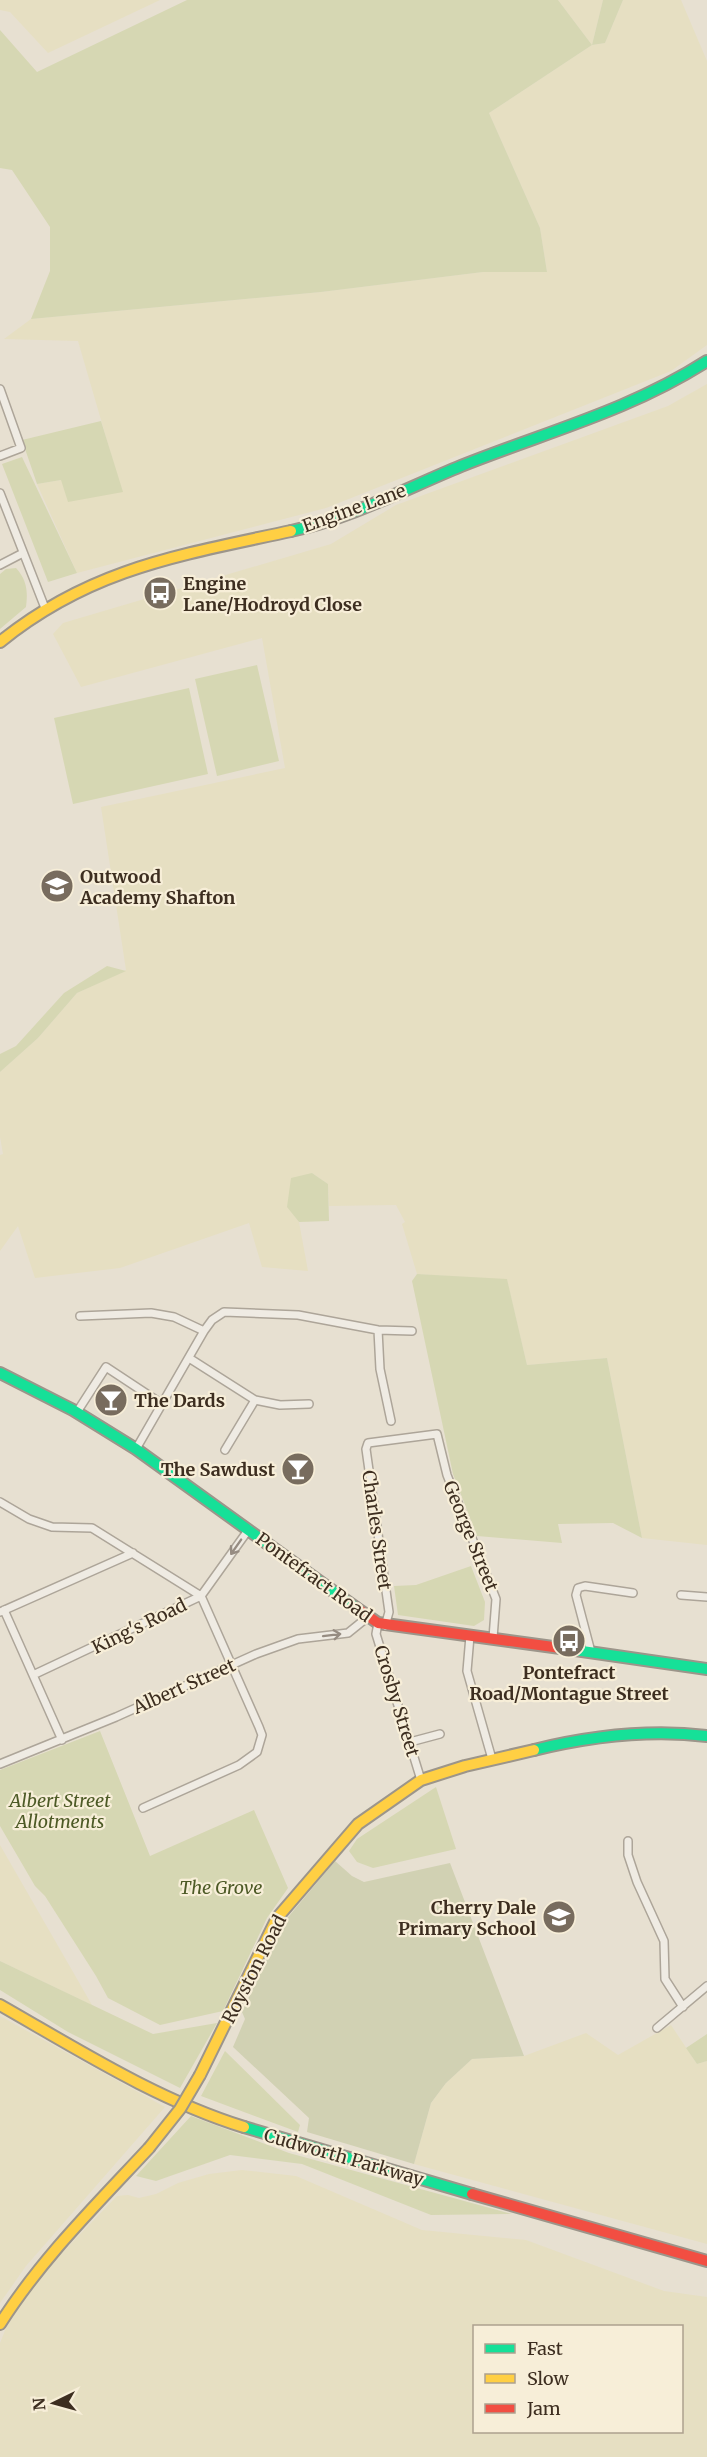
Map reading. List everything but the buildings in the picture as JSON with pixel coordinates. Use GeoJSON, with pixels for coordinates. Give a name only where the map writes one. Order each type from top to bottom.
{"type":"FeatureCollection","features":[{"type":"Feature","properties":{"kind":"main road","name":"Engine Lane"},"geometry":{"type":"LineString","coordinates":[[0,642],[45,608],[81,589],[135,566],[314,525],[381,501],[461,466],[607,413],[674,381],[707,361]]}},
{"type":"Feature","properties":{"kind":"main road","name":"Pontefract Road"},"geometry":{"type":"LineString","coordinates":[[0,1373],[77,1412],[136,1449],[382,1624],[707,1669]]}},
{"type":"Feature","properties":{"kind":"main road","name":"Royston Road"},"geometry":{"type":"LineString","coordinates":[[0,2324],[16,2296],[52,2251],[149,2148],[180,2109],[200,2075],[277,1918],[358,1824],[422,1780],[492,1759],[585,1738],[673,1732],[707,1736]]}},
{"type":"Feature","properties":{"kind":"main road","name":"Cudworth Parkway"},"geometry":{"type":"LineString","coordinates":[[0,2005],[124,2076],[211,2116],[318,2150],[707,2261]]}},
{"type":"Feature","properties":{"kind":"street"},"geometry":{"type":"LineString","coordinates":[[0,389],[21,448],[0,456]]}},
{"type":"Feature","properties":{"kind":"street"},"geometry":{"type":"LineString","coordinates":[[0,493],[45,608]]}},
{"type":"Feature","properties":{"kind":"street"},"geometry":{"type":"LineString","coordinates":[[0,566],[23,553]]}},
{"type":"Feature","properties":{"kind":"street"},"geometry":{"type":"LineString","coordinates":[[80,1316],[151,1312],[174,1317],[204,1331]]}},
{"type":"Feature","properties":{"kind":"street"},"geometry":{"type":"LineString","coordinates":[[136,1449],[204,1331],[212,1320],[224,1312],[297,1315],[378,1330],[411,1331]]}},
{"type":"Feature","properties":{"kind":"street"},"geometry":{"type":"LineString","coordinates":[[378,1330],[380,1370],[391,1421]]}},
{"type":"Feature","properties":{"kind":"street"},"geometry":{"type":"LineString","coordinates":[[189,1358],[255,1400],[280,1405],[309,1404]]}},
{"type":"Feature","properties":{"kind":"street"},"geometry":{"type":"LineString","coordinates":[[77,1412],[106,1367],[162,1404]]}},
{"type":"Feature","properties":{"kind":"street"},"geometry":{"type":"LineString","coordinates":[[225,1450],[255,1400]]}},
{"type":"Feature","properties":{"kind":"street","name":"George Street"},"geometry":{"type":"LineString","coordinates":[[376,1442],[437,1434],[447,1475],[496,1599],[493,1638]]}},
{"type":"Feature","properties":{"kind":"street","name":"Charles Street"},"geometry":{"type":"LineString","coordinates":[[376,1442],[368,1443],[366,1449],[389,1612],[382,1624]]}},
{"type":"Feature","properties":{"kind":"street"},"geometry":{"type":"LineString","coordinates":[[0,1502],[29,1519],[52,1527],[93,1528],[201,1596],[233,1665],[261,1735],[257,1752],[239,1765],[142,1808]]}},
{"type":"Feature","properties":{"kind":"street","name":"King's Road"},"geometry":{"type":"LineString","coordinates":[[33,1675],[201,1596],[249,1528]]}},
{"type":"Feature","properties":{"kind":"street"},"geometry":{"type":"LineString","coordinates":[[62,1740],[2,1611],[133,1553]]}},
{"type":"Feature","properties":{"kind":"street"},"geometry":{"type":"LineString","coordinates":[[591,1652],[576,1595],[578,1588],[585,1586],[633,1593]]}},
{"type":"Feature","properties":{"kind":"street"},"geometry":{"type":"LineString","coordinates":[[681,1595],[707,1597]]}},
{"type":"Feature","properties":{"kind":"street","name":"Albert Street"},"geometry":{"type":"LineString","coordinates":[[0,1764],[62,1740],[290,1642],[348,1633],[369,1616]]}},
{"type":"Feature","properties":{"kind":"street","name":"Crosby Street"},"geometry":{"type":"LineString","coordinates":[[382,1624],[376,1634],[422,1780]]}},
{"type":"Feature","properties":{"kind":"street"},"geometry":{"type":"LineString","coordinates":[[470,1636],[467,1671],[492,1759]]}},
{"type":"Feature","properties":{"kind":"street"},"geometry":{"type":"LineString","coordinates":[[410,1742],[440,1734]]}},
{"type":"Feature","properties":{"kind":"street"},"geometry":{"type":"LineString","coordinates":[[628,1841],[628,1855],[647,1910],[664,1941],[665,1979],[682,2007]]}},
{"type":"Feature","properties":{"kind":"street"},"geometry":{"type":"LineString","coordinates":[[657,2028],[707,1986]]}},
{"type":"Feature","properties":{"kind":"shaded area"},"geometry":{"type":"Polygon","coordinates":[[[0,0],[160,0],[48,53],[10,12],[0,10],[0,0]]]}},
{"type":"Feature","properties":{"kind":"shaded area"},"geometry":{"type":"Polygon","coordinates":[[[558,0],[603,0],[592,45],[558,0]]]}},
{"type":"Feature","properties":{"kind":"shaded area"},"geometry":{"type":"Polygon","coordinates":[[[623,0],[681,0],[707,61],[707,345],[671,371],[326,508],[77,573],[37,484],[61,480],[122,492],[78,341],[4,339],[31,319],[321,292],[483,272],[547,272],[540,228],[489,113],[592,45],[605,43],[623,0]]]}},
{"type":"Feature","properties":{"kind":"shaded area"},"geometry":{"type":"Polygon","coordinates":[[[707,384],[707,1545],[642,1538],[607,1358],[527,1365],[507,1280],[417,1274],[402,1224],[405,1222],[396,1205],[329,1206],[328,1184],[312,1173],[287,1206],[299,1222],[308,1271],[262,1267],[249,1223],[120,1268],[35,1278],[18,1226],[0,1251],[0,1155],[3,1154],[0,1137],[0,1072],[38,1038],[77,993],[126,970],[101,807],[285,768],[262,638],[81,687],[53,634],[63,623],[331,544],[396,505],[668,406],[707,384]]]}},
{"type":"Feature","properties":{"kind":"shaded area"},"geometry":{"type":"Polygon","coordinates":[[[0,1845],[92,2005],[0,1961],[0,1845]]]}},
{"type":"Feature","properties":{"kind":"shaded area"},"geometry":{"type":"Polygon","coordinates":[[[0,2016],[165,2107],[26,2266],[0,2303],[0,2016]]]}},
{"type":"Feature","properties":{"kind":"shaded area"},"geometry":{"type":"Polygon","coordinates":[[[671,2025],[697,2064],[707,2061],[707,2244],[414,2164],[431,2103],[446,2083],[472,2059],[524,2056],[586,2033],[618,2055],[671,2025]]]}},
{"type":"Feature","properties":{"kind":"shaded area"},"geometry":{"type":"Polygon","coordinates":[[[242,2170],[296,2176],[422,2230],[526,2240],[664,2291],[707,2297],[707,2457],[0,2457],[0,2343],[6,2328],[39,2277],[117,2196],[128,2195],[139,2198],[156,2194],[178,2183],[209,2174],[242,2170]]]}},
{"type":"Feature","properties":{"kind":"green space"},"geometry":{"type":"Polygon","coordinates":[[[187,0],[558,0],[592,45],[489,113],[540,228],[547,272],[483,272],[321,292],[31,319],[50,271],[50,227],[12,170],[0,168],[0,30],[37,72],[187,0]]]}},
{"type":"Feature","properties":{"kind":"green space"},"geometry":{"type":"Polygon","coordinates":[[[603,0],[623,0],[605,43],[592,45],[603,0]]]}},
{"type":"Feature","properties":{"kind":"green space"},"geometry":{"type":"Polygon","coordinates":[[[101,421],[123,492],[68,502],[61,480],[37,484],[22,440],[101,421]]]}},
{"type":"Feature","properties":{"kind":"green space"},"geometry":{"type":"Polygon","coordinates":[[[22,457],[77,573],[48,582],[2,464],[22,457]]]}},
{"type":"Feature","properties":{"kind":"green space"},"geometry":{"type":"Polygon","coordinates":[[[16,568],[26,586],[26,607],[0,629],[0,574],[6,569],[16,568]]]}},
{"type":"Feature","properties":{"kind":"green space"},"geometry":{"type":"Polygon","coordinates":[[[257,665],[279,761],[217,776],[195,679],[257,665]]]}},
{"type":"Feature","properties":{"kind":"green space"},"geometry":{"type":"Polygon","coordinates":[[[189,688],[208,774],[73,804],[54,718],[189,688]]]}},
{"type":"Feature","properties":{"kind":"green space"},"geometry":{"type":"Polygon","coordinates":[[[107,966],[126,971],[77,993],[38,1038],[0,1072],[0,1054],[16,1046],[64,993],[107,966]]]}},
{"type":"Feature","properties":{"kind":"green space"},"geometry":{"type":"Polygon","coordinates":[[[312,1173],[328,1184],[329,1221],[299,1222],[287,1207],[291,1178],[312,1173]]]}},
{"type":"Feature","properties":{"kind":"green space"},"geometry":{"type":"Polygon","coordinates":[[[417,1274],[507,1279],[527,1365],[607,1358],[642,1538],[613,1523],[558,1524],[562,1543],[477,1536],[453,1474],[412,1281],[417,1274]]]}},
{"type":"Feature","properties":{"kind":"green space"},"geometry":{"type":"Polygon","coordinates":[[[471,1566],[485,1602],[484,1620],[474,1626],[398,1615],[394,1586],[416,1585],[471,1566]]]}},
{"type":"Feature","properties":{"kind":"green space"},"geometry":{"type":"Polygon","coordinates":[[[100,1731],[150,1856],[254,1810],[288,1888],[267,1918],[223,2011],[160,2025],[108,1998],[45,1896],[35,1886],[0,1826],[0,1770],[100,1731]]]}},
{"type":"Feature","properties":{"kind":"green space"},"geometry":{"type":"Polygon","coordinates":[[[436,1787],[456,1849],[373,1868],[357,1862],[349,1851],[357,1839],[436,1787]]]}},
{"type":"Feature","properties":{"kind":"green space"},"geometry":{"type":"Polygon","coordinates":[[[335,1861],[352,1876],[364,1882],[450,1863],[524,2056],[472,2059],[446,2083],[431,2103],[414,2164],[307,2132],[309,2118],[233,2047],[245,2019],[242,2012],[284,1922],[335,1861]]]}},
{"type":"Feature","properties":{"kind":"green space"},"geometry":{"type":"Polygon","coordinates":[[[0,1961],[153,2034],[217,2023],[180,2088],[68,2032],[0,1990],[0,1961]]]}},
{"type":"Feature","properties":{"kind":"green space"},"geometry":{"type":"Polygon","coordinates":[[[707,2034],[707,2061],[697,2064],[686,2048],[707,2034]]]}},
{"type":"Feature","properties":{"kind":"green space"},"geometry":{"type":"Polygon","coordinates":[[[225,2051],[300,2125],[298,2132],[201,2096],[225,2051]]]}},
{"type":"Feature","properties":{"kind":"green space"},"geometry":{"type":"Polygon","coordinates":[[[191,2116],[289,2153],[512,2214],[431,2215],[302,2164],[230,2155],[156,2181],[136,2176],[191,2116]]]}},
{"type":"Feature","properties":{"kind":"traffic: fast"},"geometry":{"type":"LineString","coordinates":[[291,531],[335,519],[461,466],[587,420],[648,394],[707,361]]}},
{"type":"Feature","properties":{"kind":"traffic: fast"},"geometry":{"type":"LineString","coordinates":[[0,1373],[73,1410],[136,1449],[355,1607]]}},
{"type":"Feature","properties":{"kind":"traffic: fast"},"geometry":{"type":"LineString","coordinates":[[575,1650],[707,1669]]}},
{"type":"Feature","properties":{"kind":"traffic: fast"},"geometry":{"type":"LineString","coordinates":[[534,1750],[620,1735],[663,1733],[707,1736]]}},
{"type":"Feature","properties":{"kind":"traffic: fast"},"geometry":{"type":"LineString","coordinates":[[244,2127],[472,2194]]}},
{"type":"Feature","properties":{"kind":"traffic: slow"},"geometry":{"type":"LineString","coordinates":[[0,642],[34,617],[68,597],[103,581],[175,557],[291,531]]}},
{"type":"Feature","properties":{"kind":"traffic: slow"},"geometry":{"type":"LineString","coordinates":[[200,2075],[277,1918],[358,1824],[421,1780],[465,1766],[534,1750]]}},
{"type":"Feature","properties":{"kind":"traffic: slow"},"geometry":{"type":"LineString","coordinates":[[0,2005],[119,2073],[180,2103],[244,2127]]}},
{"type":"Feature","properties":{"kind":"traffic: slow"},"geometry":{"type":"LineString","coordinates":[[149,2148],[180,2109],[200,2075]]}},
{"type":"Feature","properties":{"kind":"traffic: slow"},"geometry":{"type":"LineString","coordinates":[[0,2324],[52,2254],[149,2148]]}},
{"type":"Feature","properties":{"kind":"traffic: jam"},"geometry":{"type":"LineString","coordinates":[[355,1607],[378,1623],[575,1650]]}},
{"type":"Feature","properties":{"kind":"traffic: jam"},"geometry":{"type":"LineString","coordinates":[[472,2194],[707,2261]]}},
{"type":"Feature","properties":{"kind":"place","name":"Engine Lane/Hodroyd Close"},"geometry":{"type":"Point","coordinates":[160,593]}},
{"type":"Feature","properties":{"kind":"place","name":"Outwood Academy Shafton"},"geometry":{"type":"Point","coordinates":[57,886]}},
{"type":"Feature","properties":{"kind":"place","name":"The Dards"},"geometry":{"type":"Point","coordinates":[111,1400]}},
{"type":"Feature","properties":{"kind":"place","name":"The Sawdust"},"geometry":{"type":"Point","coordinates":[298,1469]}},
{"type":"Feature","properties":{"kind":"place","name":"Pontefract Road/Montague Street"},"geometry":{"type":"Point","coordinates":[569,1641]}},
{"type":"Feature","properties":{"kind":"place","name":"Cherry Dale Primary School"},"geometry":{"type":"Point","coordinates":[559,1917]}},
{"type":"Feature","properties":{"kind":"park label","name":"Albert Street Allotments"},"geometry":{"type":"Point","coordinates":[60,1810]}},
{"type":"Feature","properties":{"kind":"park label","name":"The Grove"},"geometry":{"type":"Point","coordinates":[221,1887]}}]}
